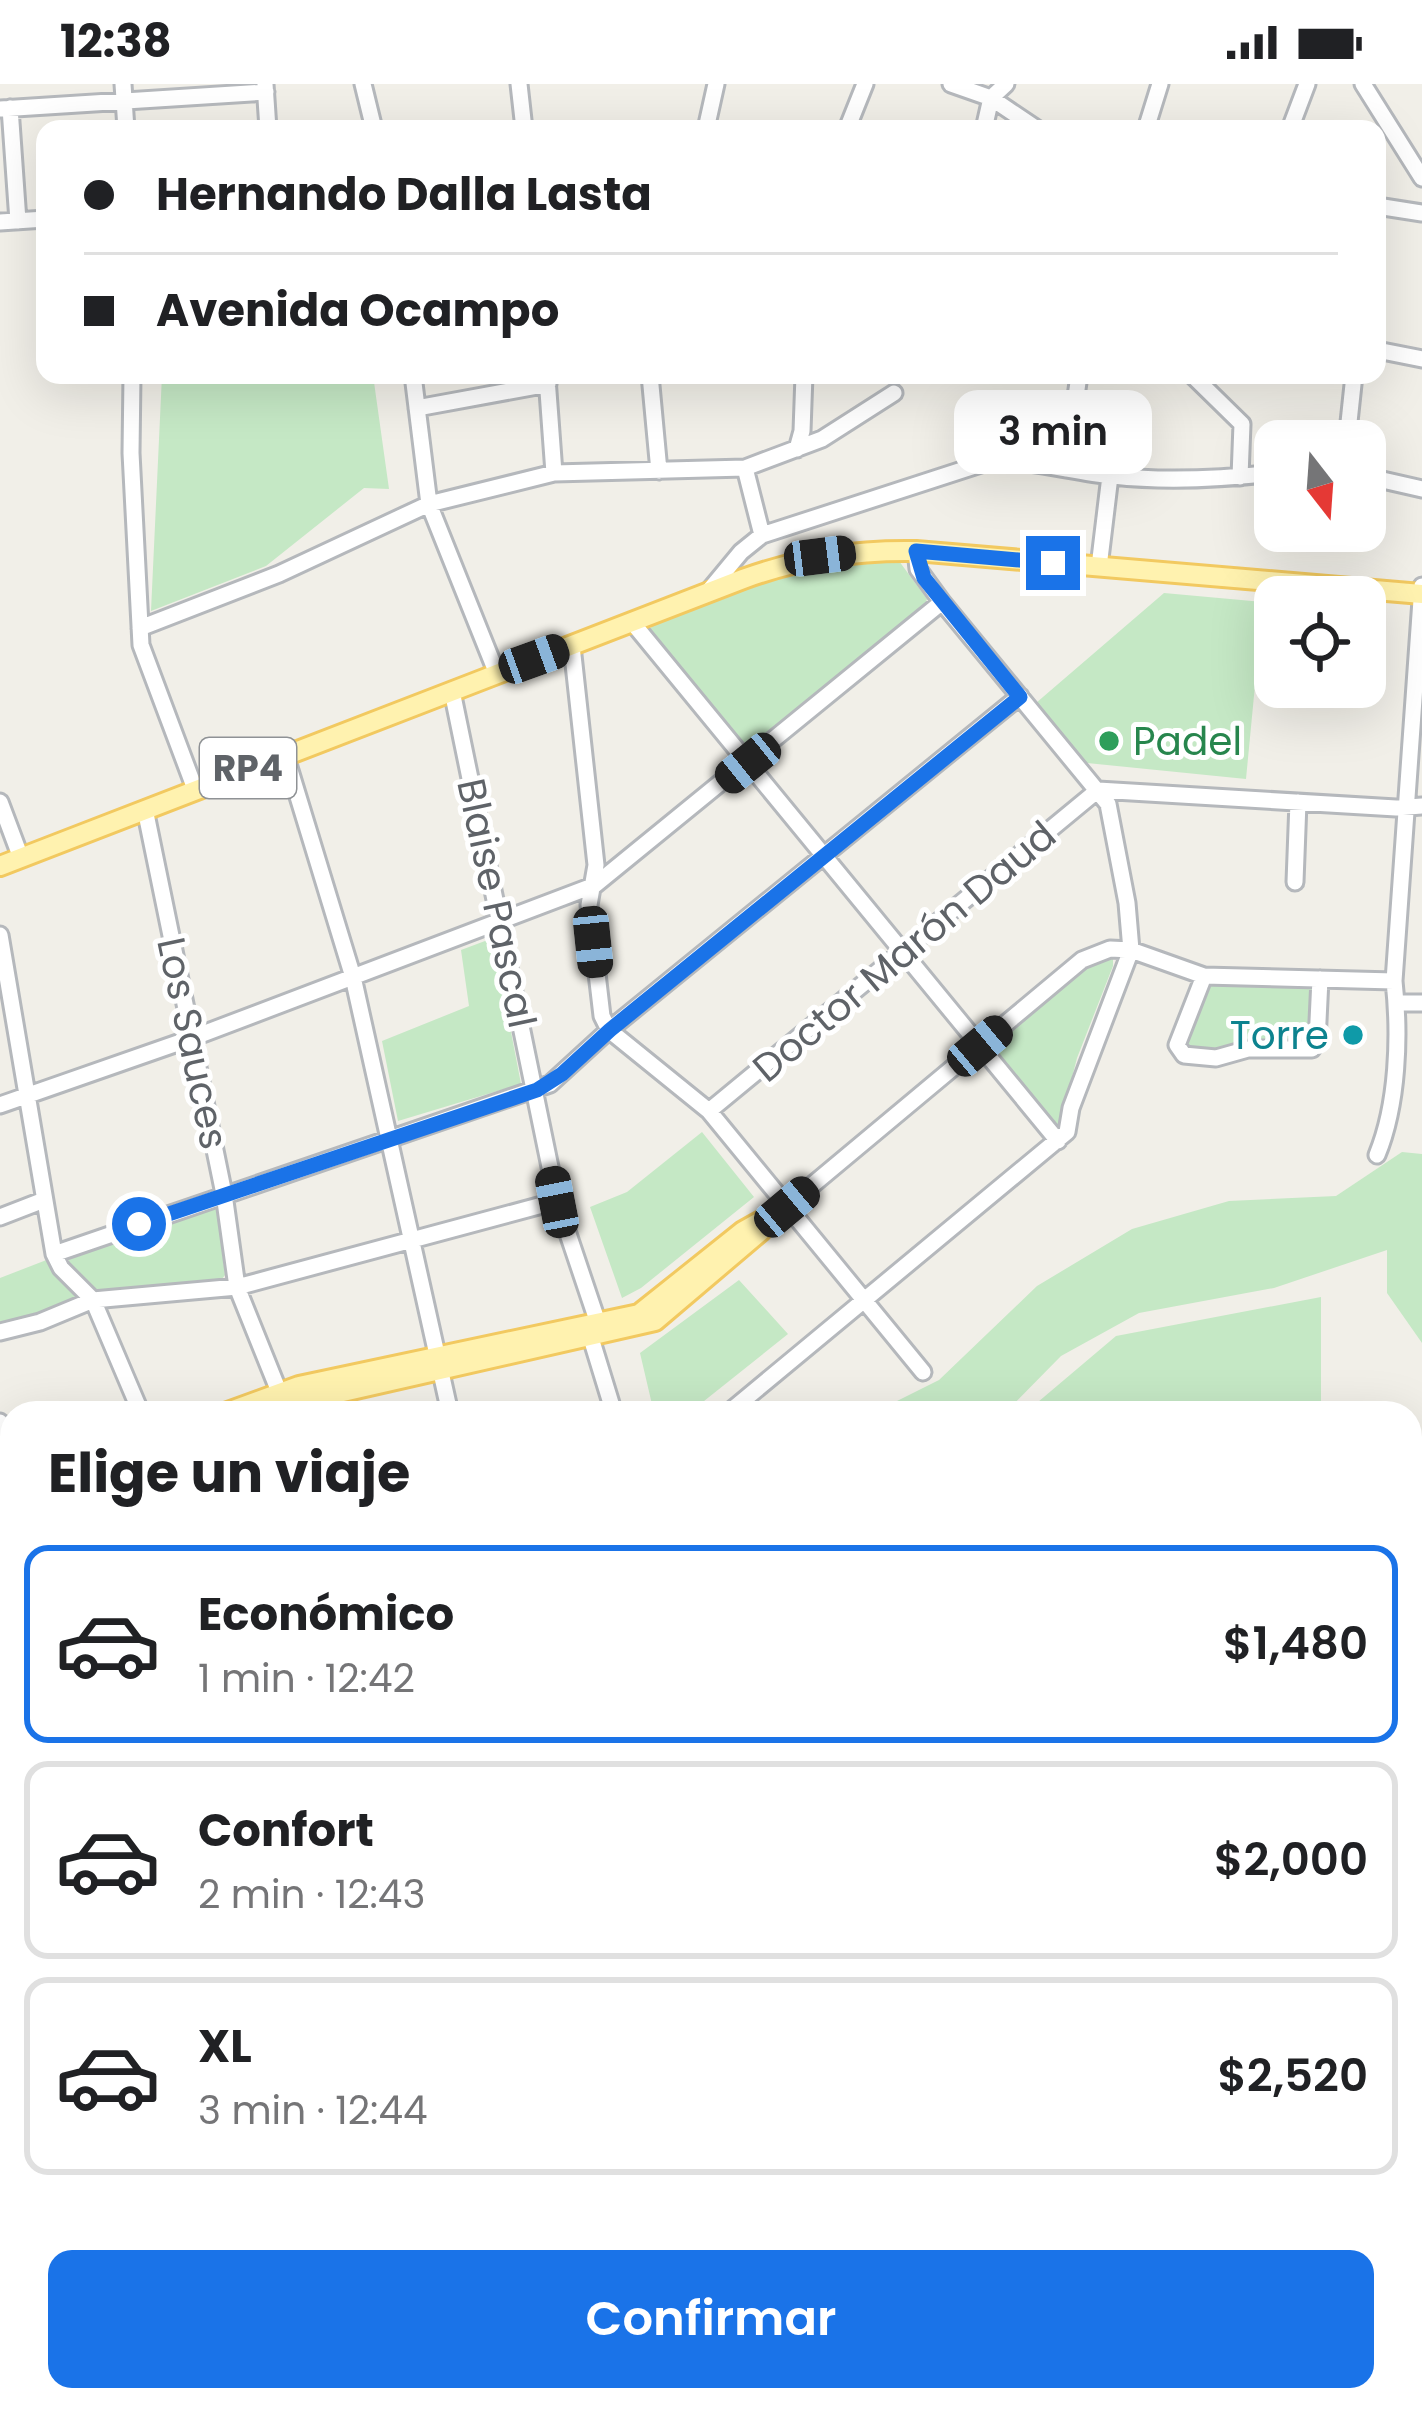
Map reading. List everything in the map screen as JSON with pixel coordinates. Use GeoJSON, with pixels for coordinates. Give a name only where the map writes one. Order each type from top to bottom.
{"type":"FeatureCollection","features":[{"type":"Feature","properties":{"kind":"main road","name":"RP4"},"geometry":{"type":"LineString","coordinates":[[0,866],[753,575],[820,556],[864,550],[916,551],[1422,592]]}},
{"type":"Feature","properties":{"kind":"main road"},"geometry":{"type":"LineString","coordinates":[[290,1401],[594,1330],[648,1310],[743,1231],[787,1207]]}},
{"type":"Feature","properties":{"kind":"street"},"geometry":{"type":"LineString","coordinates":[[363,84],[372,120]]}},
{"type":"Feature","properties":{"kind":"street"},"geometry":{"type":"LineString","coordinates":[[519,84],[523,120]]}},
{"type":"Feature","properties":{"kind":"street"},"geometry":{"type":"LineString","coordinates":[[708,120],[716,84]]}},
{"type":"Feature","properties":{"kind":"street"},"geometry":{"type":"LineString","coordinates":[[851,120],[865,84]]}},
{"type":"Feature","properties":{"kind":"street"},"geometry":{"type":"LineString","coordinates":[[951,84],[991,98],[1024,120]]}},
{"type":"Feature","properties":{"kind":"street"},"geometry":{"type":"LineString","coordinates":[[986,120],[991,98],[1006,84]]}},
{"type":"Feature","properties":{"kind":"street"},"geometry":{"type":"LineString","coordinates":[[1149,120],[1160,84]]}},
{"type":"Feature","properties":{"kind":"street"},"geometry":{"type":"LineString","coordinates":[[1293,120],[1307,84]]}},
{"type":"Feature","properties":{"kind":"street"},"geometry":{"type":"LineString","coordinates":[[1363,84],[1386,120]]}},
{"type":"Feature","properties":{"kind":"street"},"geometry":{"type":"LineString","coordinates":[[9,221],[5,108],[124,92],[266,88],[268,120]]}},
{"type":"Feature","properties":{"kind":"street"},"geometry":{"type":"LineString","coordinates":[[1386,121],[1422,178]]}},
{"type":"Feature","properties":{"kind":"street"},"geometry":{"type":"LineString","coordinates":[[1386,207],[1422,213]]}},
{"type":"Feature","properties":{"kind":"street"},"geometry":{"type":"LineString","coordinates":[[1386,352],[1422,359]]}},
{"type":"Feature","properties":{"kind":"street"},"geometry":{"type":"LineString","coordinates":[[132,384],[140,628],[145,660],[195,789]]}},
{"type":"Feature","properties":{"kind":"street"},"geometry":{"type":"LineString","coordinates":[[413,384],[429,504],[497,674]]}},
{"type":"Feature","properties":{"kind":"street"},"geometry":{"type":"LineString","coordinates":[[417,408],[528,384]]}},
{"type":"Feature","properties":{"kind":"street"},"geometry":{"type":"LineString","coordinates":[[547,384],[554,473]]}},
{"type":"Feature","properties":{"kind":"street"},"geometry":{"type":"LineString","coordinates":[[651,384],[659,471]]}},
{"type":"Feature","properties":{"kind":"street"},"geometry":{"type":"LineString","coordinates":[[797,449],[804,384]]}},
{"type":"Feature","properties":{"kind":"street"},"geometry":{"type":"LineString","coordinates":[[1066,469],[1078,384]]}},
{"type":"Feature","properties":{"kind":"street"},"geometry":{"type":"LineString","coordinates":[[1201,384],[1242,424],[1240,477]]}},
{"type":"Feature","properties":{"kind":"street"},"geometry":{"type":"LineString","coordinates":[[1349,420],[1353,384]]}},
{"type":"Feature","properties":{"kind":"street"},"geometry":{"type":"LineString","coordinates":[[140,628],[279,574],[429,504],[554,473],[745,468],[822,439],[894,393]]}},
{"type":"Feature","properties":{"kind":"street"},"geometry":{"type":"LineString","coordinates":[[707,593],[762,535],[990,461],[1014,460],[1110,476],[1204,480],[1254,475]]}},
{"type":"Feature","properties":{"kind":"street"},"geometry":{"type":"LineString","coordinates":[[745,468],[762,535]]}},
{"type":"Feature","properties":{"kind":"street"},"geometry":{"type":"LineString","coordinates":[[1099,567],[1110,476]]}},
{"type":"Feature","properties":{"kind":"street"},"geometry":{"type":"LineString","coordinates":[[1386,481],[1422,489]]}},
{"type":"Feature","properties":{"kind":"street"},"geometry":{"type":"LineString","coordinates":[[742,1401],[1067,1132],[1071,1108],[1131,950],[1108,804],[942,602],[918,568],[916,551]]}},
{"type":"Feature","properties":{"kind":"street"},"geometry":{"type":"LineString","coordinates":[[741,552],[745,571],[753,575]]}},
{"type":"Feature","properties":{"kind":"street"},"geometry":{"type":"LineString","coordinates":[[1377,1155],[1390,1125],[1394,980],[1415,806],[1422,592]]}},
{"type":"Feature","properties":{"kind":"street"},"geometry":{"type":"LineString","coordinates":[[0,1105],[192,1038],[595,885],[942,602]]}},
{"type":"Feature","properties":{"kind":"street"},"geometry":{"type":"LineString","coordinates":[[632,622],[1058,1141]]}},
{"type":"Feature","properties":{"kind":"street"},"geometry":{"type":"LineString","coordinates":[[572,646],[596,865],[590,905],[602,1016],[610,1030],[709,1112],[923,1372]]}},
{"type":"Feature","properties":{"kind":"street","name":"Blaise Pascal"},"geometry":{"type":"LineString","coordinates":[[452,691],[557,1202],[611,1401]]}},
{"type":"Feature","properties":{"kind":"street"},"geometry":{"type":"LineString","coordinates":[[54,1254],[537,1090],[1020,697]]}},
{"type":"Feature","properties":{"kind":"street"},"geometry":{"type":"LineString","coordinates":[[285,754],[353,977],[448,1401]]}},
{"type":"Feature","properties":{"kind":"street"},"geometry":{"type":"LineString","coordinates":[[1098,790],[1415,806]]}},
{"type":"Feature","properties":{"kind":"street","name":"Doctor Marón Daud"},"geometry":{"type":"LineString","coordinates":[[709,1112],[1098,790]]}},
{"type":"Feature","properties":{"kind":"street"},"geometry":{"type":"LineString","coordinates":[[0,802],[20,858]]}},
{"type":"Feature","properties":{"kind":"street"},"geometry":{"type":"LineString","coordinates":[[1295,882],[1298,802]]}},
{"type":"Feature","properties":{"kind":"street","name":"Los Sauces"},"geometry":{"type":"LineString","coordinates":[[145,809],[224,1194],[237,1287],[281,1401]]}},
{"type":"Feature","properties":{"kind":"street"},"geometry":{"type":"LineString","coordinates":[[0,935],[5,992],[54,1254],[61,1268],[93,1300],[136,1401]]}},
{"type":"Feature","properties":{"kind":"street"},"geometry":{"type":"LineString","coordinates":[[787,1207],[1082,960],[1110,949],[1131,950],[1204,976],[1394,980]]}},
{"type":"Feature","properties":{"kind":"street"},"geometry":{"type":"LineString","coordinates":[[1204,976],[1177,1045],[1184,1055],[1204,1058],[1248,1049],[1312,1049],[1317,1042],[1321,979]]}},
{"type":"Feature","properties":{"kind":"street"},"geometry":{"type":"LineString","coordinates":[[1396,1003],[1422,1003]]}},
{"type":"Feature","properties":{"kind":"street"},"geometry":{"type":"LineString","coordinates":[[0,1217],[44,1200]]}},
{"type":"Feature","properties":{"kind":"street"},"geometry":{"type":"LineString","coordinates":[[0,1332],[93,1300],[237,1287],[557,1202]]}},
{"type":"Feature","properties":{"kind":"green space"},"geometry":{"type":"Polygon","coordinates":[[[162,384],[374,384],[389,489],[364,488],[266,566],[151,611],[162,384]]]}},
{"type":"Feature","properties":{"kind":"green space"},"geometry":{"type":"Polygon","coordinates":[[[883,559],[899,561],[927,599],[925,605],[754,747],[740,741],[650,629],[656,621],[767,581],[883,559]]]}},
{"type":"Feature","properties":{"kind":"green space"},"geometry":{"type":"Polygon","coordinates":[[[1164,593],[1254,601],[1254,696],[1246,779],[1087,763],[1036,703],[1164,593]]]}},
{"type":"Feature","properties":{"kind":"green space"},"geometry":{"type":"Polygon","coordinates":[[[493,938],[521,1084],[398,1121],[382,1041],[469,1006],[461,950],[493,938]]]}},
{"type":"Feature","properties":{"kind":"green space"},"geometry":{"type":"Polygon","coordinates":[[[1105,958],[1113,959],[1113,966],[1077,1058],[1059,1128],[992,1045],[1105,958]]]}},
{"type":"Feature","properties":{"kind":"green space"},"geometry":{"type":"Polygon","coordinates":[[[1210,982],[1312,985],[1309,1044],[1209,1052],[1185,1047],[1210,982]]]}},
{"type":"Feature","properties":{"kind":"green space"},"geometry":{"type":"Polygon","coordinates":[[[702,1132],[754,1197],[641,1288],[622,1298],[590,1207],[627,1192],[702,1132]]]}},
{"type":"Feature","properties":{"kind":"green space"},"geometry":{"type":"Polygon","coordinates":[[[1402,1152],[1422,1154],[1422,1343],[1387,1293],[1387,1250],[1274,1288],[1139,1313],[1061,1356],[1017,1401],[897,1401],[939,1380],[1037,1286],[1132,1229],[1229,1201],[1336,1196],[1402,1152]]]}},
{"type":"Feature","properties":{"kind":"green space"},"geometry":{"type":"Polygon","coordinates":[[[211,1205],[217,1211],[225,1275],[219,1283],[102,1294],[93,1292],[68,1264],[71,1254],[211,1205]]]}},
{"type":"Feature","properties":{"kind":"green space"},"geometry":{"type":"Polygon","coordinates":[[[49,1259],[80,1296],[78,1301],[35,1318],[0,1325],[0,1278],[49,1259]]]}},
{"type":"Feature","properties":{"kind":"green space"},"geometry":{"type":"Polygon","coordinates":[[[739,1280],[788,1334],[704,1401],[651,1401],[640,1353],[739,1280]]]}},
{"type":"Feature","properties":{"kind":"green space"},"geometry":{"type":"Polygon","coordinates":[[[1321,1297],[1321,1401],[1039,1401],[1116,1336],[1321,1297]]]}},
{"type":"Feature","properties":{"kind":"place","name":"Padel"},"geometry":{"type":"Point","coordinates":[1109,741]}},
{"type":"Feature","properties":{"kind":"place","name":"Torre"},"geometry":{"type":"Point","coordinates":[1353,1035]}},
{"type":"Feature","properties":{"kind":"route"},"geometry":{"type":"LineString","coordinates":[[139,1224],[550,1084],[1020,697],[924,578],[916,551],[1053,563]]}}]}
